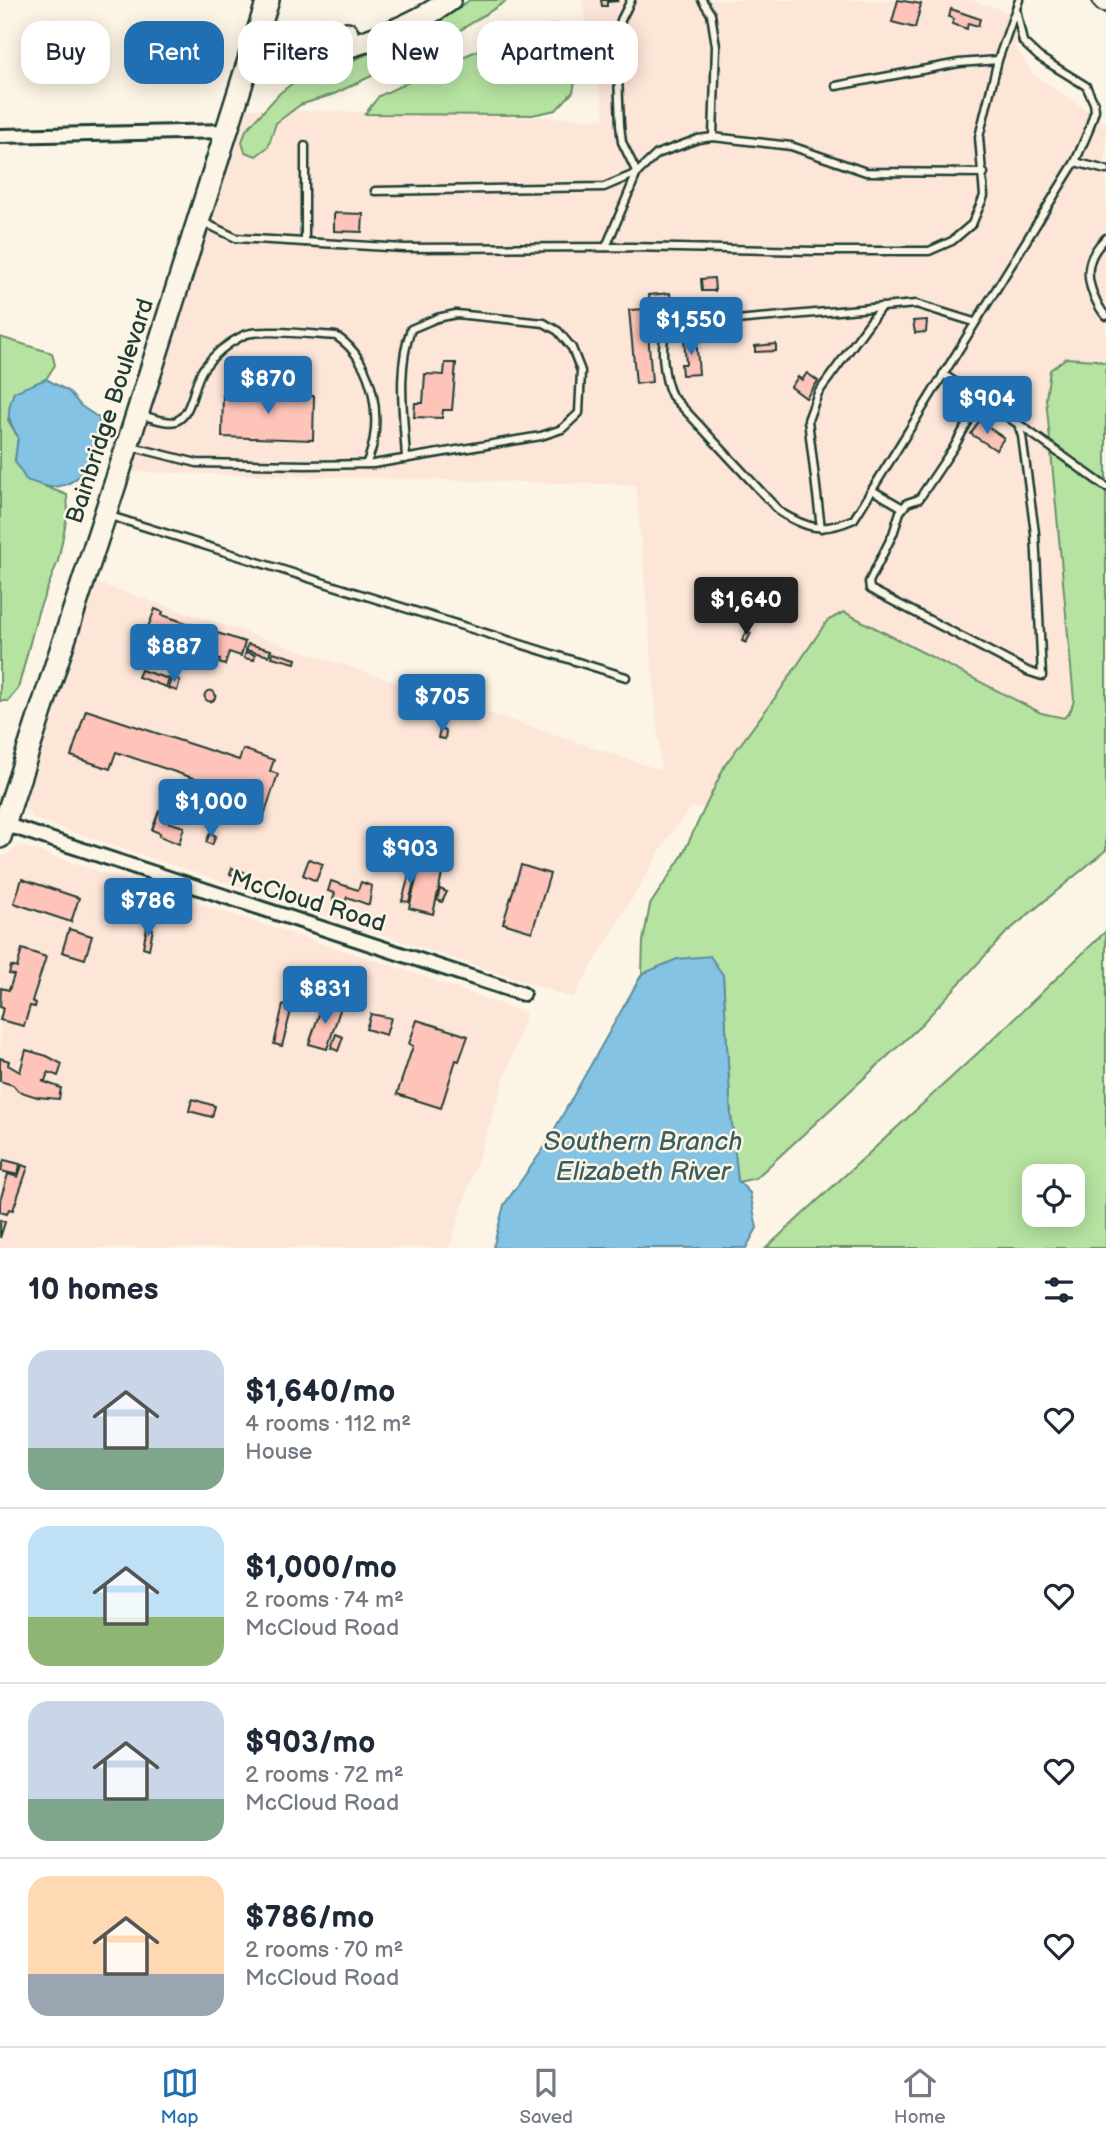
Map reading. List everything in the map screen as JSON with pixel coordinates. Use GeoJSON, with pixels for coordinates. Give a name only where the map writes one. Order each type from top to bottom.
{"type":"FeatureCollection","features":[{"type":"Feature","properties":{"kind":"main road","name":"Bainbridge Boulevard"},"geometry":{"type":"LineString","coordinates":[[262,21],[268,0]]}},
{"type":"Feature","properties":{"kind":"main road"},"geometry":{"type":"LineString","coordinates":[[353,31],[368,27],[422,0]]}},
{"type":"Feature","properties":{"kind":"main road"},"geometry":{"type":"LineString","coordinates":[[353,45],[413,22],[450,0]]}},
{"type":"Feature","properties":{"kind":"main road","name":"Bainbridge Boulevard"},"geometry":{"type":"LineString","coordinates":[[1,829],[105,515],[242,84]]}},
{"type":"Feature","properties":{"kind":"street"},"geometry":{"type":"LineString","coordinates":[[0,136],[226,131]]}},
{"type":"Feature","properties":{"kind":"street","name":"McCloud Road"},"geometry":{"type":"LineString","coordinates":[[1,829],[523,994]]}},
{"type":"Feature","properties":{"kind":"lane"},"geometry":{"type":"LineString","coordinates":[[606,247],[637,173],[622,142],[617,51],[621,20],[631,0]]}},
{"type":"Feature","properties":{"kind":"lane"},"geometry":{"type":"LineString","coordinates":[[702,0],[711,14],[716,46],[713,136]]}},
{"type":"Feature","properties":{"kind":"lane"},"geometry":{"type":"LineString","coordinates":[[199,219],[236,238],[404,248],[606,247],[929,251],[952,241],[972,224],[984,196],[979,136],[998,60],[1019,0]]}},
{"type":"Feature","properties":{"kind":"lane"},"geometry":{"type":"LineString","coordinates":[[974,322],[916,304],[681,323],[669,326],[664,332],[668,388],[672,396],[780,512],[799,524],[821,528],[854,519],[1074,162],[1095,110],[1086,86],[1039,57],[1023,42],[1016,9]]}},
{"type":"Feature","properties":{"kind":"lane"},"geometry":{"type":"LineString","coordinates":[[836,86],[960,62],[998,60]]}},
{"type":"Feature","properties":{"kind":"lane"},"geometry":{"type":"LineString","coordinates":[[375,191],[604,187],[637,173],[657,155],[713,136],[791,146],[866,172],[984,173]]}},
{"type":"Feature","properties":{"kind":"lane"},"geometry":{"type":"LineString","coordinates":[[304,242],[305,146]]}},
{"type":"Feature","properties":{"kind":"lane"},"geometry":{"type":"LineString","coordinates":[[1074,162],[1106,170]]}},
{"type":"Feature","properties":{"kind":"lane"},"geometry":{"type":"LineString","coordinates":[[1106,238],[1093,252],[1088,267],[1088,281],[1106,316]]}},
{"type":"Feature","properties":{"kind":"lane"},"geometry":{"type":"LineString","coordinates":[[821,528],[808,420],[811,407],[818,393],[881,307]]}},
{"type":"Feature","properties":{"kind":"lane"},"geometry":{"type":"LineString","coordinates":[[127,446],[197,463],[306,466],[366,464],[406,459],[541,436],[562,429],[579,413],[580,371],[572,348],[558,331],[544,323],[456,314],[437,318],[411,329],[406,342],[402,381],[406,459]]}},
{"type":"Feature","properties":{"kind":"lane"},"geometry":{"type":"LineString","coordinates":[[137,414],[168,421],[176,421],[184,416],[202,370],[223,348],[247,334],[336,336],[348,344],[360,360],[372,387],[372,452],[366,464]]}},
{"type":"Feature","properties":{"kind":"lane"},"geometry":{"type":"LineString","coordinates":[[943,374],[1106,487]]}},
{"type":"Feature","properties":{"kind":"lane"},"geometry":{"type":"LineString","coordinates":[[981,400],[919,499],[907,503],[904,508],[869,582],[870,589],[1027,671],[1042,676],[1034,533],[1022,436],[1018,424]]}},
{"type":"Feature","properties":{"kind":"lane"},"geometry":{"type":"LineString","coordinates":[[872,490],[904,508]]}},
{"type":"Feature","properties":{"kind":"lane"},"geometry":{"type":"LineString","coordinates":[[105,515],[626,677]]}},
{"type":"Feature","properties":{"kind":"shaded area"},"geometry":{"type":"Polygon","coordinates":[[[582,0],[972,0],[1015,14],[1015,47],[1032,73],[1106,123],[1106,774],[691,808],[667,840],[573,998],[34,819],[21,803],[94,582],[661,770],[636,485],[129,472],[196,259],[247,109],[605,119],[598,84],[638,84],[638,21],[586,21],[582,0]]]}},
{"type":"Feature","properties":{"kind":"shaded area"},"geometry":{"type":"Polygon","coordinates":[[[21,846],[417,974],[526,1013],[449,1248],[0,1248],[0,864],[3,856],[21,846]]]}},
{"type":"Feature","properties":{"kind":"green space"},"geometry":{"type":"Polygon","coordinates":[[[470,0],[508,0],[463,28],[463,21],[437,21],[470,0]]]}},
{"type":"Feature","properties":{"kind":"green space"},"geometry":{"type":"Polygon","coordinates":[[[477,51],[477,84],[574,84],[573,92],[556,110],[532,115],[365,114],[379,96],[404,84],[463,84],[463,57],[477,51]]]}},
{"type":"Feature","properties":{"kind":"green space"},"geometry":{"type":"Polygon","coordinates":[[[367,54],[367,78],[334,94],[300,105],[276,123],[268,147],[256,156],[245,152],[242,142],[246,130],[280,93],[292,84],[353,84],[353,60],[367,54]]]}},
{"type":"Feature","properties":{"kind":"green space"},"geometry":{"type":"Polygon","coordinates":[[[0,337],[52,353],[55,365],[46,379],[14,393],[8,420],[18,437],[15,461],[26,479],[67,495],[68,512],[58,561],[38,612],[18,689],[8,701],[0,701],[0,337]]]}},
{"type":"Feature","properties":{"kind":"green space"},"geometry":{"type":"Polygon","coordinates":[[[1066,358],[1106,363],[1106,850],[1006,933],[916,1030],[756,1178],[738,1182],[731,1116],[723,975],[642,974],[643,941],[650,905],[682,856],[725,765],[827,621],[844,612],[1041,713],[1064,718],[1071,710],[1074,700],[1046,398],[1050,370],[1066,358]]]}},
{"type":"Feature","properties":{"kind":"green space"},"geometry":{"type":"Polygon","coordinates":[[[1106,931],[1106,1248],[766,1248],[992,1040],[1106,931]]]}},
{"type":"Feature","properties":{"kind":"water"},"geometry":{"type":"Polygon","coordinates":[[[46,379],[68,391],[81,406],[99,418],[98,440],[83,472],[64,485],[52,487],[26,480],[15,461],[18,437],[9,416],[14,392],[46,379]]]}},
{"type":"Feature","properties":{"kind":"water","name":"Southern Branch Elizabeth River"},"geometry":{"type":"Polygon","coordinates":[[[710,956],[723,975],[731,1116],[738,1181],[750,1193],[757,1228],[746,1248],[493,1248],[504,1205],[544,1148],[642,974],[677,959],[710,956]]]}},
{"type":"Feature","properties":{"kind":"building"},"geometry":{"type":"Polygon","coordinates":[[[601,0],[618,1],[607,2],[607,6],[602,6],[601,0]]]}},
{"type":"Feature","properties":{"kind":"building"},"geometry":{"type":"Polygon","coordinates":[[[898,0],[921,4],[915,28],[892,22],[898,0]]]}},
{"type":"Feature","properties":{"kind":"building"},"geometry":{"type":"Polygon","coordinates":[[[951,9],[980,19],[978,26],[968,23],[967,29],[952,24],[954,19],[949,17],[951,9]]]}},
{"type":"Feature","properties":{"kind":"building"},"geometry":{"type":"Polygon","coordinates":[[[334,213],[363,214],[362,232],[334,231],[334,213]]]}},
{"type":"Feature","properties":{"kind":"building"},"geometry":{"type":"Polygon","coordinates":[[[714,278],[715,291],[702,291],[701,279],[714,278]]]}},
{"type":"Feature","properties":{"kind":"building"},"geometry":{"type":"Polygon","coordinates":[[[670,293],[671,305],[675,304],[676,318],[651,320],[649,295],[670,293]]]}},
{"type":"Feature","properties":{"kind":"building"},"geometry":{"type":"Polygon","coordinates":[[[646,309],[652,382],[636,384],[629,310],[646,309]]]}},
{"type":"Feature","properties":{"kind":"building"},"geometry":{"type":"Polygon","coordinates":[[[927,320],[926,332],[915,333],[913,321],[927,320]]]}},
{"type":"Feature","properties":{"kind":"building"},"geometry":{"type":"Polygon","coordinates":[[[696,337],[699,374],[682,375],[681,364],[686,364],[684,338],[696,337]]]}},
{"type":"Feature","properties":{"kind":"building"},"geometry":{"type":"Polygon","coordinates":[[[776,344],[776,351],[755,352],[755,346],[776,344]]]}},
{"type":"Feature","properties":{"kind":"building"},"geometry":{"type":"Polygon","coordinates":[[[445,363],[456,363],[452,410],[443,410],[442,418],[414,417],[415,403],[423,403],[425,374],[444,375],[445,363]]]}},
{"type":"Feature","properties":{"kind":"building"},"geometry":{"type":"Polygon","coordinates":[[[807,373],[818,381],[806,398],[791,387],[798,377],[802,380],[807,373]]]}},
{"type":"Feature","properties":{"kind":"building"},"geometry":{"type":"Polygon","coordinates":[[[223,393],[314,396],[313,440],[222,437],[223,393]]]}},
{"type":"Feature","properties":{"kind":"building"},"geometry":{"type":"Polygon","coordinates":[[[979,421],[1004,438],[996,450],[971,434],[979,421]]]}},
{"type":"Feature","properties":{"kind":"building"},"geometry":{"type":"Polygon","coordinates":[[[155,609],[163,612],[162,615],[245,642],[241,656],[229,652],[225,665],[219,663],[220,660],[145,635],[155,609]]]}},
{"type":"Feature","properties":{"kind":"building"},"geometry":{"type":"Polygon","coordinates":[[[747,631],[751,633],[746,643],[742,641],[747,631]]]}},
{"type":"Feature","properties":{"kind":"building"},"geometry":{"type":"Polygon","coordinates":[[[248,644],[271,650],[269,656],[246,650],[248,644]]]}},
{"type":"Feature","properties":{"kind":"building"},"geometry":{"type":"Polygon","coordinates":[[[246,652],[255,655],[254,660],[244,658],[246,652]]]}},
{"type":"Feature","properties":{"kind":"building"},"geometry":{"type":"Polygon","coordinates":[[[273,652],[296,659],[295,663],[272,657],[273,652]]]}},
{"type":"Feature","properties":{"kind":"building"},"geometry":{"type":"Polygon","coordinates":[[[141,670],[169,679],[166,687],[138,677],[141,670]]]}},
{"type":"Feature","properties":{"kind":"building"},"geometry":{"type":"Polygon","coordinates":[[[172,677],[180,680],[177,691],[168,688],[172,677]]]}},
{"type":"Feature","properties":{"kind":"building"},"geometry":{"type":"Polygon","coordinates":[[[210,691],[214,692],[214,700],[210,701],[206,700],[205,696],[206,692],[210,691]]]}},
{"type":"Feature","properties":{"kind":"building"},"geometry":{"type":"Polygon","coordinates":[[[86,710],[239,760],[243,749],[274,760],[270,771],[278,774],[262,821],[243,815],[249,797],[116,752],[110,769],[71,756],[86,710]]]}},
{"type":"Feature","properties":{"kind":"building"},"geometry":{"type":"Polygon","coordinates":[[[440,729],[446,731],[445,739],[438,738],[440,729]]]}},
{"type":"Feature","properties":{"kind":"building"},"geometry":{"type":"Polygon","coordinates":[[[159,811],[166,813],[164,821],[184,827],[179,844],[159,836],[160,833],[152,830],[159,811]]]}},
{"type":"Feature","properties":{"kind":"building"},"geometry":{"type":"Polygon","coordinates":[[[210,833],[216,836],[212,845],[206,842],[210,833]]]}},
{"type":"Feature","properties":{"kind":"building"},"geometry":{"type":"Polygon","coordinates":[[[309,859],[323,864],[316,881],[303,875],[309,859]]]}},
{"type":"Feature","properties":{"kind":"building"},"geometry":{"type":"Polygon","coordinates":[[[521,865],[550,874],[532,932],[503,923],[521,865]]]}},
{"type":"Feature","properties":{"kind":"building"},"geometry":{"type":"Polygon","coordinates":[[[232,868],[244,872],[242,878],[230,874],[232,868]]]}},
{"type":"Feature","properties":{"kind":"building"},"geometry":{"type":"Polygon","coordinates":[[[411,868],[417,870],[409,902],[402,901],[411,868]]]}},
{"type":"Feature","properties":{"kind":"building"},"geometry":{"type":"Polygon","coordinates":[[[419,868],[442,874],[433,914],[409,908],[419,868]]]}},
{"type":"Feature","properties":{"kind":"building"},"geometry":{"type":"Polygon","coordinates":[[[22,879],[79,898],[71,922],[14,903],[22,879]]]}},
{"type":"Feature","properties":{"kind":"building"},"geometry":{"type":"Polygon","coordinates":[[[331,881],[358,890],[361,882],[372,886],[369,905],[347,897],[345,903],[333,899],[335,893],[328,891],[331,881]]]}},
{"type":"Feature","properties":{"kind":"building"},"geometry":{"type":"Polygon","coordinates":[[[440,889],[447,892],[442,902],[437,900],[440,889]]]}},
{"type":"Feature","properties":{"kind":"building"},"geometry":{"type":"Polygon","coordinates":[[[147,927],[153,929],[149,949],[143,947],[147,927]]]}},
{"type":"Feature","properties":{"kind":"building"},"geometry":{"type":"Polygon","coordinates":[[[69,929],[92,936],[85,959],[62,952],[69,929]]]}},
{"type":"Feature","properties":{"kind":"building"},"geometry":{"type":"Polygon","coordinates":[[[22,949],[46,957],[32,1001],[36,1003],[35,1007],[30,1006],[24,1026],[0,1020],[3,1008],[0,1007],[1,988],[9,990],[14,975],[9,974],[11,966],[17,968],[22,949]]]}},
{"type":"Feature","properties":{"kind":"building"},"geometry":{"type":"Polygon","coordinates":[[[312,969],[352,980],[349,988],[310,977],[312,969]]]}},
{"type":"Feature","properties":{"kind":"building"},"geometry":{"type":"Polygon","coordinates":[[[326,993],[341,997],[339,1002],[324,997],[326,993]]]}},
{"type":"Feature","properties":{"kind":"building"},"geometry":{"type":"Polygon","coordinates":[[[323,1002],[341,1007],[327,1049],[309,1044],[323,1002]]]}},
{"type":"Feature","properties":{"kind":"building"},"geometry":{"type":"Polygon","coordinates":[[[283,1005],[292,1007],[282,1046],[274,1044],[283,1005]]]}},
{"type":"Feature","properties":{"kind":"building"},"geometry":{"type":"Polygon","coordinates":[[[371,1014],[391,1018],[386,1035],[366,1029],[371,1014]]]}},
{"type":"Feature","properties":{"kind":"building"},"geometry":{"type":"Polygon","coordinates":[[[417,1020],[468,1036],[459,1061],[456,1060],[441,1108],[397,1094],[413,1046],[409,1044],[417,1020]]]}},
{"type":"Feature","properties":{"kind":"building"},"geometry":{"type":"Polygon","coordinates":[[[336,1034],[343,1037],[338,1051],[331,1048],[336,1034]]]}},
{"type":"Feature","properties":{"kind":"building"},"geometry":{"type":"Polygon","coordinates":[[[26,1050],[62,1064],[58,1076],[48,1072],[45,1081],[42,1081],[61,1088],[59,1099],[37,1097],[0,1081],[0,1058],[9,1061],[8,1065],[20,1072],[26,1050]]]}},
{"type":"Feature","properties":{"kind":"building"},"geometry":{"type":"Polygon","coordinates":[[[192,1099],[215,1106],[212,1117],[189,1111],[192,1099]]]}},
{"type":"Feature","properties":{"kind":"building"},"geometry":{"type":"Polygon","coordinates":[[[4,1160],[20,1164],[18,1175],[1,1171],[4,1160]]]}},
{"type":"Feature","properties":{"kind":"building"},"geometry":{"type":"Polygon","coordinates":[[[22,1165],[28,1167],[13,1210],[9,1209],[7,1214],[0,1212],[0,1201],[8,1174],[18,1177],[22,1165]]]}},
{"type":"Feature","properties":{"kind":"building"},"geometry":{"type":"Polygon","coordinates":[[[0,1220],[5,1222],[0,1238],[0,1220]]]}}]}
